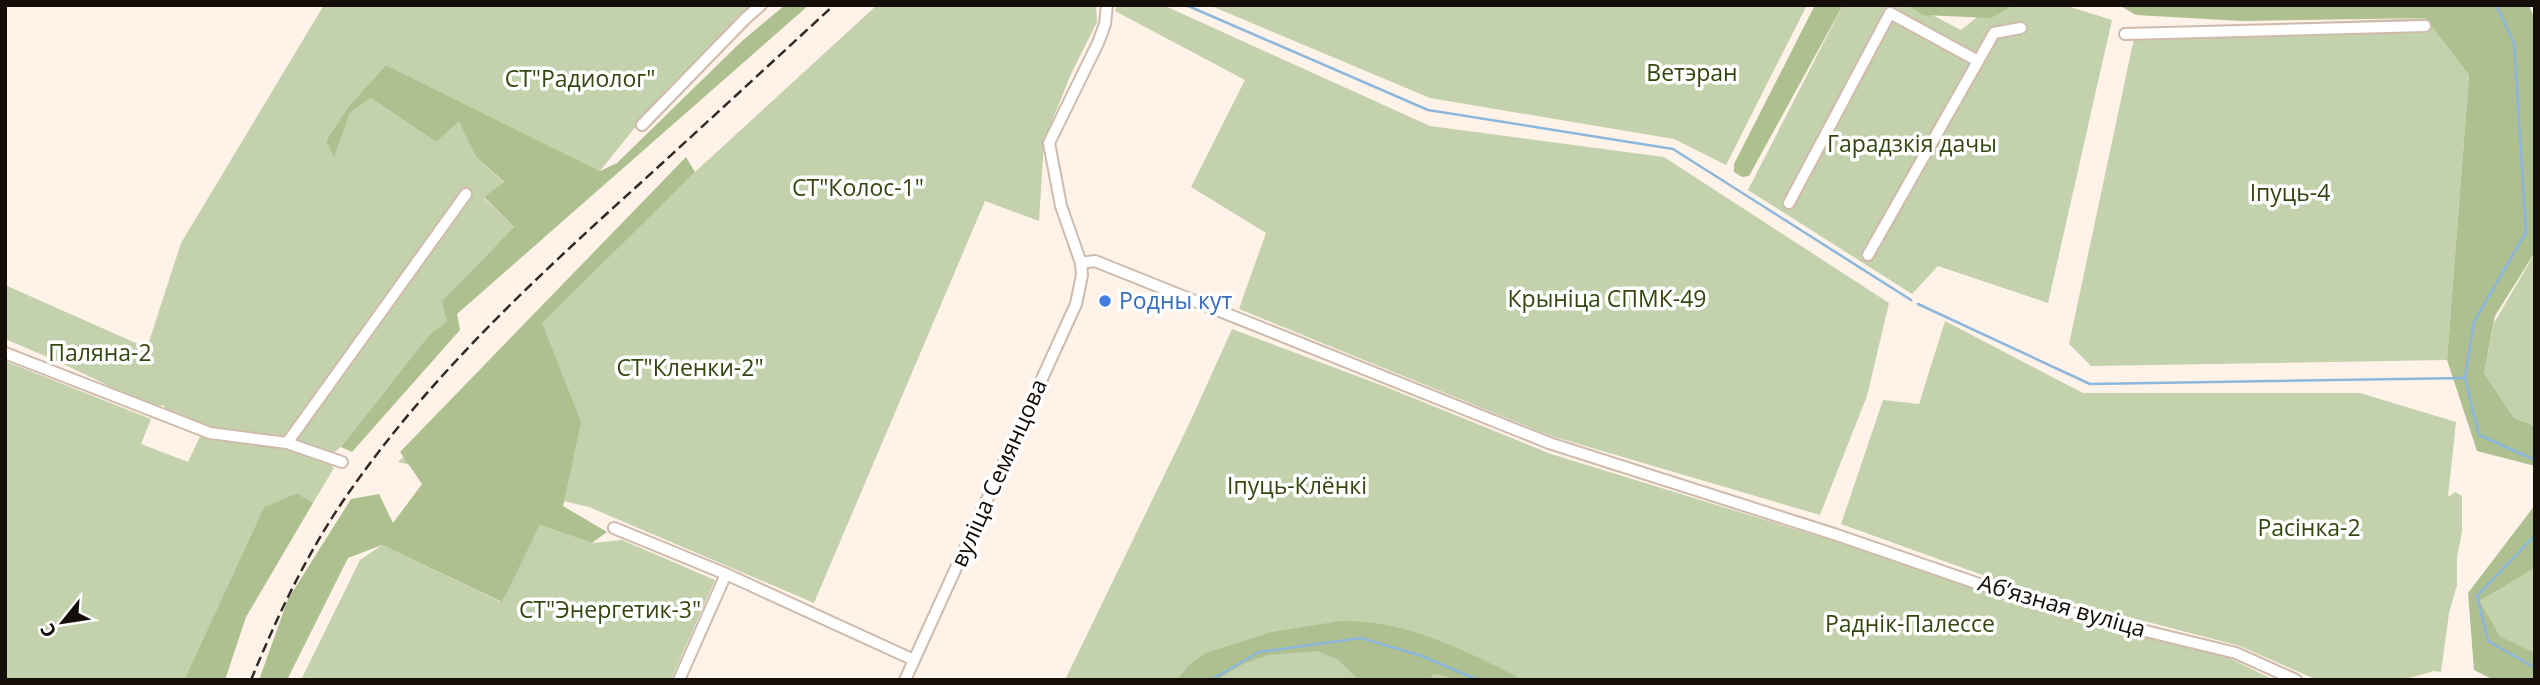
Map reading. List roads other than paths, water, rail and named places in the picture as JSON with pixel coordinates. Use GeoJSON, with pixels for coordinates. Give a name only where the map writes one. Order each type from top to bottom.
{"type":"FeatureCollection","features":[{"type":"Feature","properties":{"kind":"street"},"geometry":{"type":"LineString","coordinates":[[642,125],[761,5]]}},
{"type":"Feature","properties":{"kind":"street","name":"вуліца Семянцова"},"geometry":{"type":"LineString","coordinates":[[905,680],[1076,304],[1082,263],[1061,206],[1049,143],[1098,43],[1105,24],[1107,5]]}},
{"type":"Feature","properties":{"kind":"street"},"geometry":{"type":"LineString","coordinates":[[1789,204],[1889,13],[1978,61]]}},
{"type":"Feature","properties":{"kind":"street"},"geometry":{"type":"LineString","coordinates":[[2125,34],[2425,26]]}},
{"type":"Feature","properties":{"kind":"street"},"geometry":{"type":"LineString","coordinates":[[1868,255],[1994,33],[2021,28]]}},
{"type":"Feature","properties":{"kind":"street"},"geometry":{"type":"LineString","coordinates":[[287,443],[466,194]]}},
{"type":"Feature","properties":{"kind":"street","name":"Абʼязная вуліца"},"geometry":{"type":"LineString","coordinates":[[1082,263],[1095,261],[1549,443],[1829,533],[2043,606],[2236,653],[2295,680]]}},
{"type":"Feature","properties":{"kind":"street"},"geometry":{"type":"LineString","coordinates":[[5,353],[210,433],[287,443],[342,462]]}},
{"type":"Feature","properties":{"kind":"street"},"geometry":{"type":"LineString","coordinates":[[614,528],[726,574],[914,660]]}},
{"type":"Feature","properties":{"kind":"street"},"geometry":{"type":"LineString","coordinates":[[679,680],[726,574]]}},
{"type":"Feature","properties":{"kind":"waterway"},"geometry":{"type":"LineString","coordinates":[[1186,5],[1428,110],[1673,149],[1911,300]]}},
{"type":"Feature","properties":{"kind":"waterway"},"geometry":{"type":"LineString","coordinates":[[2496,5],[2514,43],[2526,232],[2474,322],[2465,378],[2479,435],[2535,460]]}},
{"type":"Feature","properties":{"kind":"waterway"},"geometry":{"type":"LineString","coordinates":[[1918,304],[2090,384],[2465,378]]}},
{"type":"Feature","properties":{"kind":"waterway"},"geometry":{"type":"LineString","coordinates":[[2535,535],[2477,596],[2488,641],[2535,668]]}},
{"type":"Feature","properties":{"kind":"waterway"},"geometry":{"type":"LineString","coordinates":[[1211,680],[1259,652],[1361,638],[1422,656],[1478,680]]}},
{"type":"Feature","properties":{"kind":"railway"},"geometry":{"type":"LineString","coordinates":[[251,680],[282,610],[316,544],[374,457],[408,415],[517,298],[834,5]]}},
{"type":"Feature","properties":{"kind":"place","name":"Родны кут"},"geometry":{"type":"Point","coordinates":[1105,301]}},
{"type":"Feature","properties":{"kind":"park label","name":"Ветэран"},"geometry":{"type":"Point","coordinates":[1692,73]}},
{"type":"Feature","properties":{"kind":"park label","name":"СТ\"Радиолог\""},"geometry":{"type":"Point","coordinates":[580,79]}},
{"type":"Feature","properties":{"kind":"park label","name":"Гарадзкія дачы"},"geometry":{"type":"Point","coordinates":[1912,144]}},
{"type":"Feature","properties":{"kind":"park label","name":"СТ\"Колос-1\""},"geometry":{"type":"Point","coordinates":[858,188]}},
{"type":"Feature","properties":{"kind":"park label","name":"Іпуць-4"},"geometry":{"type":"Point","coordinates":[2290,193]}},
{"type":"Feature","properties":{"kind":"park label","name":"Крыніца СПМК-49"},"geometry":{"type":"Point","coordinates":[1607,299]}},
{"type":"Feature","properties":{"kind":"park label","name":"Паляна-2"},"geometry":{"type":"Point","coordinates":[100,353]}},
{"type":"Feature","properties":{"kind":"park label","name":"СТ\"Кленки-2\""},"geometry":{"type":"Point","coordinates":[690,368]}},
{"type":"Feature","properties":{"kind":"park label","name":"Іпуць-Клёнкі"},"geometry":{"type":"Point","coordinates":[1297,486]}},
{"type":"Feature","properties":{"kind":"park label","name":"Расінка-2"},"geometry":{"type":"Point","coordinates":[2309,528]}},
{"type":"Feature","properties":{"kind":"park label","name":"СТ\"Энергетик-3\""},"geometry":{"type":"Point","coordinates":[610,610]}},
{"type":"Feature","properties":{"kind":"park label","name":"Раднік-Палессе"},"geometry":{"type":"Point","coordinates":[1910,624]}}]}
